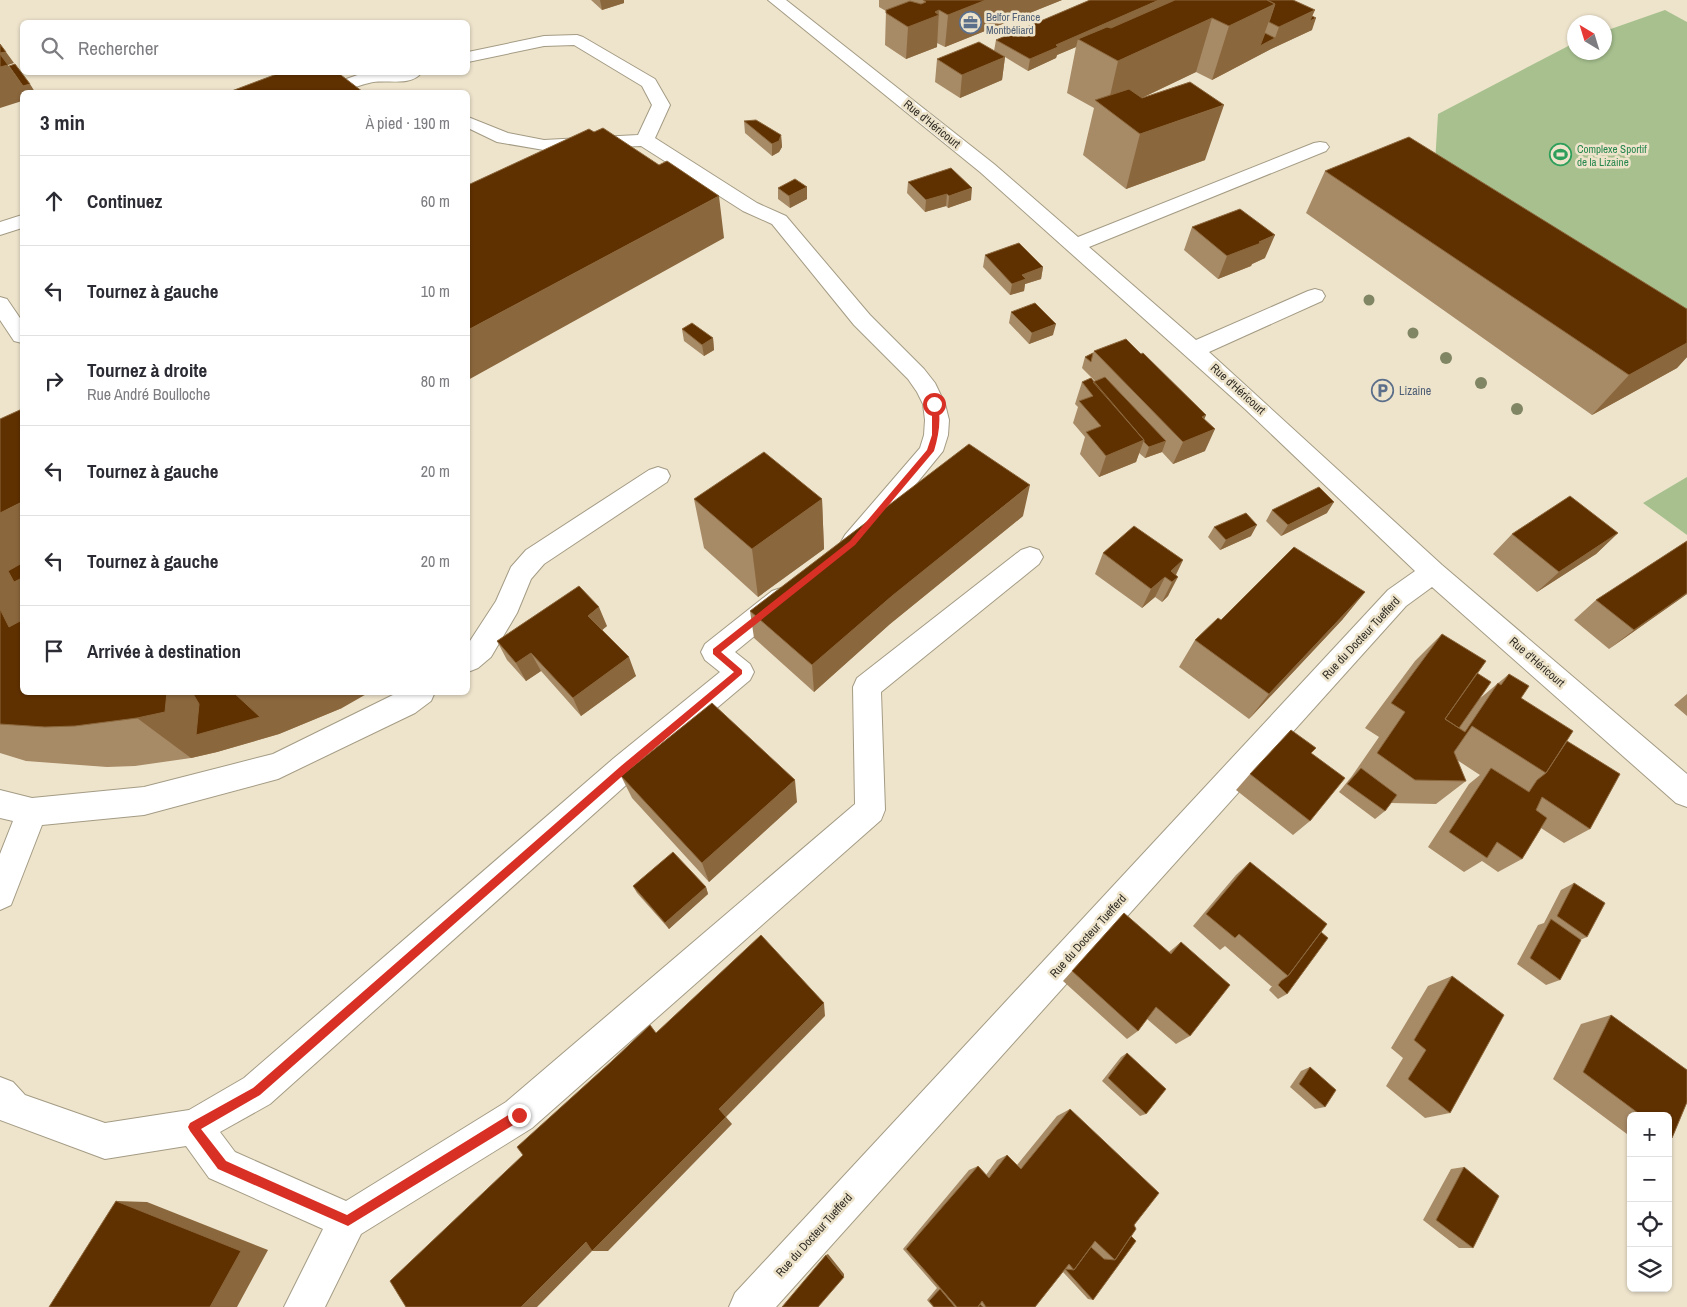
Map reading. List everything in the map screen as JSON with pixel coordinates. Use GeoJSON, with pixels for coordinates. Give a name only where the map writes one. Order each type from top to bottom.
{"type":"FeatureCollection","features":[{"type":"Feature","properties":{"kind":"street","name":"Rue d'Héricourt"},"geometry":{"type":"LineString","coordinates":[[776,0],[987,168],[1194,350],[1432,572],[1687,793]]}},
{"type":"Feature","properties":{"kind":"street"},"geometry":{"type":"LineString","coordinates":[[470,57],[544,41],[577,40],[649,83],[661,105],[645,140]]}},
{"type":"Feature","properties":{"kind":"street"},"geometry":{"type":"LineString","coordinates":[[332,90],[368,77],[412,79]]}},
{"type":"Feature","properties":{"kind":"street"},"geometry":{"type":"LineString","coordinates":[[470,123],[503,138],[544,144],[645,140],[750,207],[780,220],[862,320],[916,374],[927,389],[934,404],[937,420],[936,435],[931,451],[853,543],[837,555]]}},
{"type":"Feature","properties":{"kind":"street"},"geometry":{"type":"LineString","coordinates":[[1075,245],[1320,147]]}},
{"type":"Feature","properties":{"kind":"street"},"geometry":{"type":"LineString","coordinates":[[0,229],[20,222]]}},
{"type":"Feature","properties":{"kind":"street"},"geometry":{"type":"LineString","coordinates":[[1194,350],[1315,296]]}},
{"type":"Feature","properties":{"kind":"street"},"geometry":{"type":"LineString","coordinates":[[0,304],[20,333]]}},
{"type":"Feature","properties":{"kind":"street"},"geometry":{"type":"LineString","coordinates":[[470,658],[481,649],[508,605],[520,574],[535,557],[658,476]]}},
{"type":"Feature","properties":{"kind":"street"},"geometry":{"type":"LineString","coordinates":[[304,1307],[348,1220],[519,1115],[870,810],[866,687],[1030,556]]}},
{"type":"Feature","properties":{"kind":"street","name":"Rue du Docteur Tuefferd"},"geometry":{"type":"LineString","coordinates":[[748,1307],[1397,598],[1432,572]]}},
{"type":"Feature","properties":{"kind":"street"},"geometry":{"type":"LineString","coordinates":[[0,1094],[14,1109],[105,1141],[194,1127],[256,1091],[624,768],[740,672],[715,652],[799,585]]}},
{"type":"Feature","properties":{"kind":"street"},"geometry":{"type":"LineString","coordinates":[[0,804],[32,812],[144,802],[278,766],[405,704],[417,695]]}},
{"type":"Feature","properties":{"kind":"street"},"geometry":{"type":"LineString","coordinates":[[0,894],[32,812]]}},
{"type":"Feature","properties":{"kind":"street"},"geometry":{"type":"LineString","coordinates":[[194,1127],[222,1165],[348,1220]]}},
{"type":"Feature","properties":{"kind":"green space","name":"Complexe Sportif de la Lizaine"},"geometry":{"type":"Polygon","coordinates":[[[1665,10],[1687,22],[1687,354],[1433,196],[1438,114],[1567,47],[1567,60],[1612,60],[1612,29],[1665,10]]]}},
{"type":"Feature","properties":{"kind":"green space"},"geometry":{"type":"Polygon","coordinates":[[[1687,477],[1687,535],[1643,503],[1687,477]]]}},
{"type":"Feature","properties":{"kind":"building"},"geometry":{"type":"Polygon","coordinates":[[[923,0],[986,0],[948,15],[939,10],[935,12],[939,15],[908,27],[886,13],[886,10],[910,1],[921,4],[926,2],[923,0]]]}},
{"type":"Feature","properties":{"kind":"building"},"geometry":{"type":"Polygon","coordinates":[[[1090,0],[1159,0],[1056,45],[1058,47],[1030,59],[996,40],[1090,0]]]}},
{"type":"Feature","properties":{"kind":"building"},"geometry":{"type":"Polygon","coordinates":[[[1175,0],[1267,0],[1275,4],[1229,26],[1212,18],[1118,61],[1078,39],[1107,27],[1111,28],[1175,0]]]}},
{"type":"Feature","properties":{"kind":"building"},"geometry":{"type":"Polygon","coordinates":[[[1267,0],[1293,0],[1315,10],[1279,27],[1269,22],[1275,4],[1267,0]]]}},
{"type":"Feature","properties":{"kind":"building"},"geometry":{"type":"Polygon","coordinates":[[[1265,33],[1275,38],[1260,46],[1265,33]]]}},
{"type":"Feature","properties":{"kind":"building"},"geometry":{"type":"Polygon","coordinates":[[[979,42],[1005,57],[962,75],[937,59],[979,42]]]}},
{"type":"Feature","properties":{"kind":"building"},"geometry":{"type":"Polygon","coordinates":[[[0,44],[6,52],[0,53],[0,44]]]}},
{"type":"Feature","properties":{"kind":"building"},"geometry":{"type":"Polygon","coordinates":[[[0,54],[8,65],[0,67],[0,54]]]}},
{"type":"Feature","properties":{"kind":"building"},"geometry":{"type":"Polygon","coordinates":[[[15,64],[20,71],[20,75],[23,75],[30,84],[23,86],[9,66],[15,64]]]}},
{"type":"Feature","properties":{"kind":"building"},"geometry":{"type":"Polygon","coordinates":[[[274,75],[341,75],[360,90],[234,90],[274,75]]]}},
{"type":"Feature","properties":{"kind":"building"},"geometry":{"type":"Polygon","coordinates":[[[1190,82],[1224,105],[1140,134],[1095,100],[1129,89],[1142,98],[1190,82]]]}},
{"type":"Feature","properties":{"kind":"building"},"geometry":{"type":"Polygon","coordinates":[[[756,120],[781,135],[779,141],[772,144],[744,121],[756,120]]]}},
{"type":"Feature","properties":{"kind":"building"},"geometry":{"type":"Polygon","coordinates":[[[603,128],[659,165],[667,161],[719,196],[470,329],[470,184],[589,129],[594,132],[603,128]]]}},
{"type":"Feature","properties":{"kind":"building"},"geometry":{"type":"Polygon","coordinates":[[[1409,137],[1687,309],[1687,343],[1629,375],[1325,171],[1409,137]]]}},
{"type":"Feature","properties":{"kind":"building"},"geometry":{"type":"Polygon","coordinates":[[[951,168],[972,188],[949,196],[947,194],[926,200],[908,182],[951,168]]]}},
{"type":"Feature","properties":{"kind":"building"},"geometry":{"type":"Polygon","coordinates":[[[795,179],[807,187],[789,196],[778,188],[795,179]]]}},
{"type":"Feature","properties":{"kind":"building"},"geometry":{"type":"Polygon","coordinates":[[[1240,209],[1275,235],[1259,242],[1261,243],[1227,256],[1192,227],[1240,209]]]}},
{"type":"Feature","properties":{"kind":"building"},"geometry":{"type":"Polygon","coordinates":[[[1019,243],[1043,267],[1022,275],[1026,279],[1012,284],[985,255],[1019,243]]]}},
{"type":"Feature","properties":{"kind":"building"},"geometry":{"type":"Polygon","coordinates":[[[1035,303],[1056,324],[1032,333],[1011,312],[1035,303]]]}},
{"type":"Feature","properties":{"kind":"building"},"geometry":{"type":"Polygon","coordinates":[[[692,323],[713,338],[702,345],[682,329],[692,323]]]}},
{"type":"Feature","properties":{"kind":"building"},"geometry":{"type":"Polygon","coordinates":[[[1126,339],[1141,354],[1143,353],[1206,415],[1202,417],[1215,429],[1183,442],[1094,351],[1126,339]]]}},
{"type":"Feature","properties":{"kind":"building"},"geometry":{"type":"Polygon","coordinates":[[[1093,353],[1091,362],[1085,357],[1093,353]]]}},
{"type":"Feature","properties":{"kind":"building"},"geometry":{"type":"Polygon","coordinates":[[[1105,377],[1166,441],[1149,447],[1144,442],[1093,382],[1105,377]]]}},
{"type":"Feature","properties":{"kind":"building"},"geometry":{"type":"Polygon","coordinates":[[[1091,378],[1144,440],[1106,456],[1086,432],[1101,426],[1079,401],[1093,396],[1082,382],[1091,378]]]}},
{"type":"Feature","properties":{"kind":"building"},"geometry":{"type":"Polygon","coordinates":[[[20,410],[20,503],[0,513],[0,419],[20,410]]]}},
{"type":"Feature","properties":{"kind":"building"},"geometry":{"type":"Polygon","coordinates":[[[969,444],[1030,485],[892,596],[812,665],[750,611],[969,444]]]}},
{"type":"Feature","properties":{"kind":"building"},"geometry":{"type":"Polygon","coordinates":[[[764,452],[822,499],[752,549],[694,499],[764,452]]]}},
{"type":"Feature","properties":{"kind":"building"},"geometry":{"type":"Polygon","coordinates":[[[1319,487],[1334,502],[1288,525],[1272,510],[1319,487]]]}},
{"type":"Feature","properties":{"kind":"building"},"geometry":{"type":"Polygon","coordinates":[[[1570,496],[1618,533],[1559,572],[1512,534],[1570,496]]]}},
{"type":"Feature","properties":{"kind":"building"},"geometry":{"type":"Polygon","coordinates":[[[1246,513],[1257,525],[1226,540],[1214,527],[1246,513]]]}},
{"type":"Feature","properties":{"kind":"building"},"geometry":{"type":"Polygon","coordinates":[[[1134,526],[1183,560],[1171,571],[1178,577],[1172,582],[1165,577],[1151,589],[1103,553],[1134,526]]]}},
{"type":"Feature","properties":{"kind":"building"},"geometry":{"type":"Polygon","coordinates":[[[1687,541],[1687,593],[1634,630],[1596,600],[1687,541]]]}},
{"type":"Feature","properties":{"kind":"building"},"geometry":{"type":"Polygon","coordinates":[[[1294,547],[1365,592],[1269,694],[1195,640],[1218,618],[1221,620],[1294,547]]]}},
{"type":"Feature","properties":{"kind":"building"},"geometry":{"type":"Polygon","coordinates":[[[20,564],[20,579],[14,582],[8,571],[20,564]]]}},
{"type":"Feature","properties":{"kind":"building"},"geometry":{"type":"Polygon","coordinates":[[[579,586],[599,607],[588,616],[629,657],[573,698],[531,653],[516,663],[497,641],[579,586]]]}},
{"type":"Feature","properties":{"kind":"building"},"geometry":{"type":"Polygon","coordinates":[[[0,609],[9,627],[20,621],[20,695],[167,695],[165,712],[137,718],[75,726],[45,727],[0,724],[0,609]]]}},
{"type":"Feature","properties":{"kind":"building"},"geometry":{"type":"Polygon","coordinates":[[[1442,634],[1486,661],[1445,719],[1465,732],[1498,683],[1501,685],[1509,674],[1529,686],[1521,698],[1573,731],[1546,773],[1472,726],[1454,752],[1466,781],[1415,780],[1377,753],[1405,712],[1391,703],[1442,634]]]}},
{"type":"Feature","properties":{"kind":"building"},"geometry":{"type":"Polygon","coordinates":[[[1477,673],[1491,682],[1459,728],[1445,719],[1477,673]]]}},
{"type":"Feature","properties":{"kind":"building"},"geometry":{"type":"Polygon","coordinates":[[[194,695],[236,695],[260,717],[196,735],[199,704],[194,695]]]}},
{"type":"Feature","properties":{"kind":"building"},"geometry":{"type":"Polygon","coordinates":[[[712,703],[795,780],[702,863],[621,776],[712,703]]]}},
{"type":"Feature","properties":{"kind":"building"},"geometry":{"type":"Polygon","coordinates":[[[1291,730],[1316,748],[1311,753],[1345,778],[1310,821],[1250,774],[1291,730]]]}},
{"type":"Feature","properties":{"kind":"building"},"geometry":{"type":"Polygon","coordinates":[[[1567,741],[1620,774],[1590,829],[1542,797],[1536,810],[1547,818],[1522,859],[1497,842],[1487,858],[1449,832],[1491,768],[1529,792],[1537,780],[1546,773],[1567,741]]]}},
{"type":"Feature","properties":{"kind":"building"},"geometry":{"type":"Polygon","coordinates":[[[1361,768],[1397,795],[1385,811],[1347,784],[1361,768]]]}},
{"type":"Feature","properties":{"kind":"building"},"geometry":{"type":"Polygon","coordinates":[[[673,852],[706,887],[665,923],[633,886],[673,852]]]}},
{"type":"Feature","properties":{"kind":"building"},"geometry":{"type":"Polygon","coordinates":[[[1250,862],[1327,924],[1288,976],[1239,934],[1235,938],[1206,914],[1250,862]]]}},
{"type":"Feature","properties":{"kind":"building"},"geometry":{"type":"Polygon","coordinates":[[[1574,883],[1605,903],[1587,937],[1557,916],[1574,883]]]}},
{"type":"Feature","properties":{"kind":"building"},"geometry":{"type":"Polygon","coordinates":[[[1124,913],[1171,954],[1181,942],[1230,985],[1190,1036],[1156,1007],[1138,1031],[1072,971],[1124,913]]]}},
{"type":"Feature","properties":{"kind":"building"},"geometry":{"type":"Polygon","coordinates":[[[1551,919],[1581,940],[1560,980],[1530,958],[1551,919]]]}},
{"type":"Feature","properties":{"kind":"building"},"geometry":{"type":"Polygon","coordinates":[[[1321,932],[1328,938],[1287,994],[1278,985],[1288,976],[1321,932]]]}},
{"type":"Feature","properties":{"kind":"building"},"geometry":{"type":"Polygon","coordinates":[[[761,935],[824,1003],[719,1109],[726,1117],[592,1251],[586,1242],[521,1307],[406,1307],[390,1281],[523,1155],[517,1147],[650,1025],[656,1033],[761,935]]]}},
{"type":"Feature","properties":{"kind":"building"},"geometry":{"type":"Polygon","coordinates":[[[1452,976],[1504,1015],[1450,1113],[1408,1079],[1426,1050],[1414,1040],[1452,976]]]}},
{"type":"Feature","properties":{"kind":"building"},"geometry":{"type":"Polygon","coordinates":[[[1611,1015],[1687,1070],[1687,1102],[1672,1138],[1672,1112],[1637,1112],[1583,1072],[1611,1015]]]}},
{"type":"Feature","properties":{"kind":"building"},"geometry":{"type":"Polygon","coordinates":[[[1127,1053],[1166,1089],[1146,1114],[1108,1078],[1127,1053]]]}},
{"type":"Feature","properties":{"kind":"building"},"geometry":{"type":"Polygon","coordinates":[[[1310,1067],[1336,1090],[1325,1107],[1299,1084],[1310,1067]]]}},
{"type":"Feature","properties":{"kind":"building"},"geometry":{"type":"Polygon","coordinates":[[[1070,1109],[1159,1193],[1134,1225],[1136,1229],[1115,1260],[1095,1241],[1074,1270],[1069,1264],[1035,1307],[986,1307],[982,1301],[978,1307],[957,1307],[906,1249],[978,1166],[989,1178],[1007,1155],[1021,1169],[1070,1109]]]}},
{"type":"Feature","properties":{"kind":"building"},"geometry":{"type":"Polygon","coordinates":[[[1464,1167],[1499,1196],[1473,1248],[1436,1220],[1464,1167]]]}},
{"type":"Feature","properties":{"kind":"building"},"geometry":{"type":"Polygon","coordinates":[[[116,1201],[241,1251],[210,1307],[49,1307],[116,1201]]]}},
{"type":"Feature","properties":{"kind":"building"},"geometry":{"type":"Polygon","coordinates":[[[1131,1236],[1136,1241],[1093,1300],[1065,1269],[1074,1270],[1091,1247],[1104,1259],[1115,1260],[1131,1236]]]}},
{"type":"Feature","properties":{"kind":"building"},"geometry":{"type":"Polygon","coordinates":[[[826,1255],[844,1277],[818,1307],[782,1307],[826,1255]]]}},
{"type":"Feature","properties":{"kind":"building"},"geometry":{"type":"Polygon","coordinates":[[[940,1289],[955,1307],[934,1307],[929,1301],[940,1289]]]}},
{"type":"Feature","properties":{"kind":"place","name":"Belfor France Montbéliard"},"geometry":{"type":"Point","coordinates":[970,23]}},
{"type":"Feature","properties":{"kind":"place","name":"Complexe Sportif de la Lizaine"},"geometry":{"type":"Point","coordinates":[1561,155]}},
{"type":"Feature","properties":{"kind":"place","name":"Lizaine"},"geometry":{"type":"Point","coordinates":[1383,391]}},
{"type":"Feature","properties":{"kind":"route"},"geometry":{"type":"LineString","coordinates":[[519,1115],[348,1220],[222,1165],[194,1127],[256,1091],[624,768],[740,672],[715,652],[853,543],[931,451],[936,435],[937,420],[934,404]]}}]}
